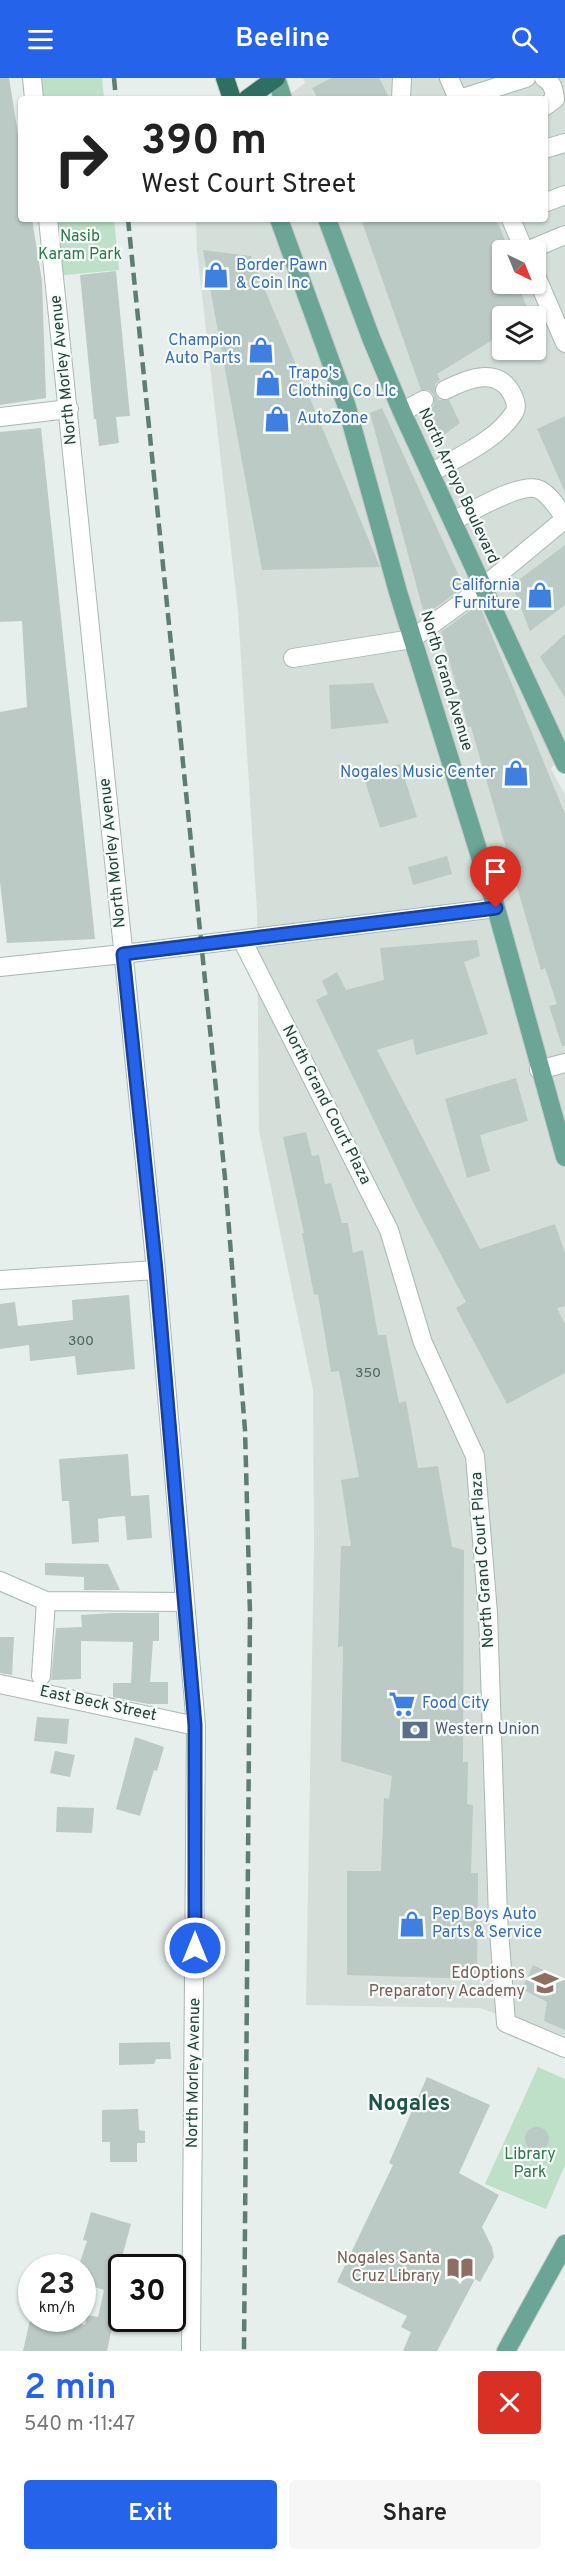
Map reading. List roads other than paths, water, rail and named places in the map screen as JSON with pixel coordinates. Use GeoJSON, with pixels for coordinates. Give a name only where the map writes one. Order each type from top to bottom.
{"type":"FeatureCollection","features":[{"type":"Feature","properties":{"kind":"highway"},"geometry":{"type":"LineString","coordinates":[[225,78],[231,96]]}},
{"type":"Feature","properties":{"kind":"highway"},"geometry":{"type":"LineString","coordinates":[[251,96],[276,78]]}},
{"type":"Feature","properties":{"kind":"main road"},"geometry":{"type":"LineString","coordinates":[[276,78],[282,96]]}},
{"type":"Feature","properties":{"kind":"main road","name":"North Grand Avenue"},"geometry":{"type":"LineString","coordinates":[[280,222],[346,404],[412,639],[496,908],[539,1070],[565,1157]]}},
{"type":"Feature","properties":{"kind":"main road","name":"North Arroyo Boulevard"},"geometry":{"type":"LineString","coordinates":[[328,222],[371,339],[402,412],[564,756]]}},
{"type":"Feature","properties":{"kind":"main road"},"geometry":{"type":"LineString","coordinates":[[506,2351],[565,2244]]}},
{"type":"Feature","properties":{"kind":"street"},"geometry":{"type":"LineString","coordinates":[[32,78],[34,96]]}},
{"type":"Feature","properties":{"kind":"street"},"geometry":{"type":"LineString","coordinates":[[401,96],[402,78]]}},
{"type":"Feature","properties":{"kind":"street"},"geometry":{"type":"LineString","coordinates":[[448,78],[457,96]]}},
{"type":"Feature","properties":{"kind":"street"},"geometry":{"type":"LineString","coordinates":[[468,96],[526,78]]}},
{"type":"Feature","properties":{"kind":"street"},"geometry":{"type":"LineString","coordinates":[[544,78],[552,85],[555,99],[548,104]]}},
{"type":"Feature","properties":{"kind":"street"},"geometry":{"type":"LineString","coordinates":[[548,148],[565,142]]}},
{"type":"Feature","properties":{"kind":"street"},"geometry":{"type":"LineString","coordinates":[[548,201],[565,195]]}},
{"type":"Feature","properties":{"kind":"street","name":"North Morley Avenue"},"geometry":{"type":"LineString","coordinates":[[48,222],[156,1270],[195,1725],[191,2351]]}},
{"type":"Feature","properties":{"kind":"street"},"geometry":{"type":"LineString","coordinates":[[513,222],[522,240]]}},
{"type":"Feature","properties":{"kind":"street"},"geometry":{"type":"LineString","coordinates":[[546,242],[565,235]]}},
{"type":"Feature","properties":{"kind":"street"},"geometry":{"type":"LineString","coordinates":[[544,294],[565,343]]}},
{"type":"Feature","properties":{"kind":"street"},"geometry":{"type":"LineString","coordinates":[[431,473],[500,431],[516,411],[516,401],[510,390],[496,378],[482,376],[467,379],[445,390]]}},
{"type":"Feature","properties":{"kind":"street"},"geometry":{"type":"LineString","coordinates":[[402,412],[424,400]]}},
{"type":"Feature","properties":{"kind":"street"},"geometry":{"type":"LineString","coordinates":[[0,417],[69,409]]}},
{"type":"Feature","properties":{"kind":"street"},"geometry":{"type":"LineString","coordinates":[[294,658],[412,639],[483,587],[565,519],[542,490],[532,486],[519,489],[453,521]]}},
{"type":"Feature","properties":{"kind":"street"},"geometry":{"type":"LineString","coordinates":[[0,967],[496,908]]}},
{"type":"Feature","properties":{"kind":"street","name":"North Grand Court Plaza"},"geometry":{"type":"LineString","coordinates":[[242,940],[389,1230],[423,1343],[475,1456],[488,1613],[498,1917],[506,2023],[565,2048]]}},
{"type":"Feature","properties":{"kind":"street"},"geometry":{"type":"LineString","coordinates":[[539,1070],[565,1063]]}},
{"type":"Feature","properties":{"kind":"street"},"geometry":{"type":"LineString","coordinates":[[0,1280],[156,1270]]}},
{"type":"Feature","properties":{"kind":"street"},"geometry":{"type":"LineString","coordinates":[[0,1581],[46,1601],[185,1602]]}},
{"type":"Feature","properties":{"kind":"street"},"geometry":{"type":"LineString","coordinates":[[41,1676],[46,1601]]}},
{"type":"Feature","properties":{"kind":"street","name":"East Beck Street"},"geometry":{"type":"LineString","coordinates":[[0,1684],[195,1725]]}},
{"type":"Feature","properties":{"kind":"railway"},"geometry":{"type":"LineString","coordinates":[[114,78],[116,96]]}},
{"type":"Feature","properties":{"kind":"railway"},"geometry":{"type":"LineString","coordinates":[[128,222],[225,1178],[245,1430],[250,1614],[244,2351]]}},
{"type":"Feature","properties":{"kind":"place","name":"Border Pawn & Coin Inc"},"geometry":{"type":"Point","coordinates":[216,275]}},
{"type":"Feature","properties":{"kind":"place","name":"Champion Auto Parts"},"geometry":{"type":"Point","coordinates":[261,350]}},
{"type":"Feature","properties":{"kind":"place","name":"Trapo's Clothing Co Llc"},"geometry":{"type":"Point","coordinates":[268,383]}},
{"type":"Feature","properties":{"kind":"place","name":"AutoZone"},"geometry":{"type":"Point","coordinates":[277,419]}},
{"type":"Feature","properties":{"kind":"place","name":"California Furniture"},"geometry":{"type":"Point","coordinates":[540,595]}},
{"type":"Feature","properties":{"kind":"place","name":"Nogales Music Center"},"geometry":{"type":"Point","coordinates":[516,773]}},
{"type":"Feature","properties":{"kind":"place","name":"Food City"},"geometry":{"type":"Point","coordinates":[402,1704]}},
{"type":"Feature","properties":{"kind":"place","name":"Western Union"},"geometry":{"type":"Point","coordinates":[415,1730]}},
{"type":"Feature","properties":{"kind":"place","name":"Pep Boys Auto Parts & Service"},"geometry":{"type":"Point","coordinates":[412,1924]}},
{"type":"Feature","properties":{"kind":"place","name":"EdOptions Preparatory Academy"},"geometry":{"type":"Point","coordinates":[545,1983]}},
{"type":"Feature","properties":{"kind":"place","name":"Nogales Santa Cruz Library"},"geometry":{"type":"Point","coordinates":[460,2268]}},
{"type":"Feature","properties":{"kind":"district","name":"Nogales"},"geometry":{"type":"Point","coordinates":[409,2104]}},
{"type":"Feature","properties":{"kind":"park label","name":"Nasib Karam Park"},"geometry":{"type":"Point","coordinates":[80,246]}},
{"type":"Feature","properties":{"kind":"park label","name":"Library Park"},"geometry":{"type":"Point","coordinates":[530,2164]}}]}
